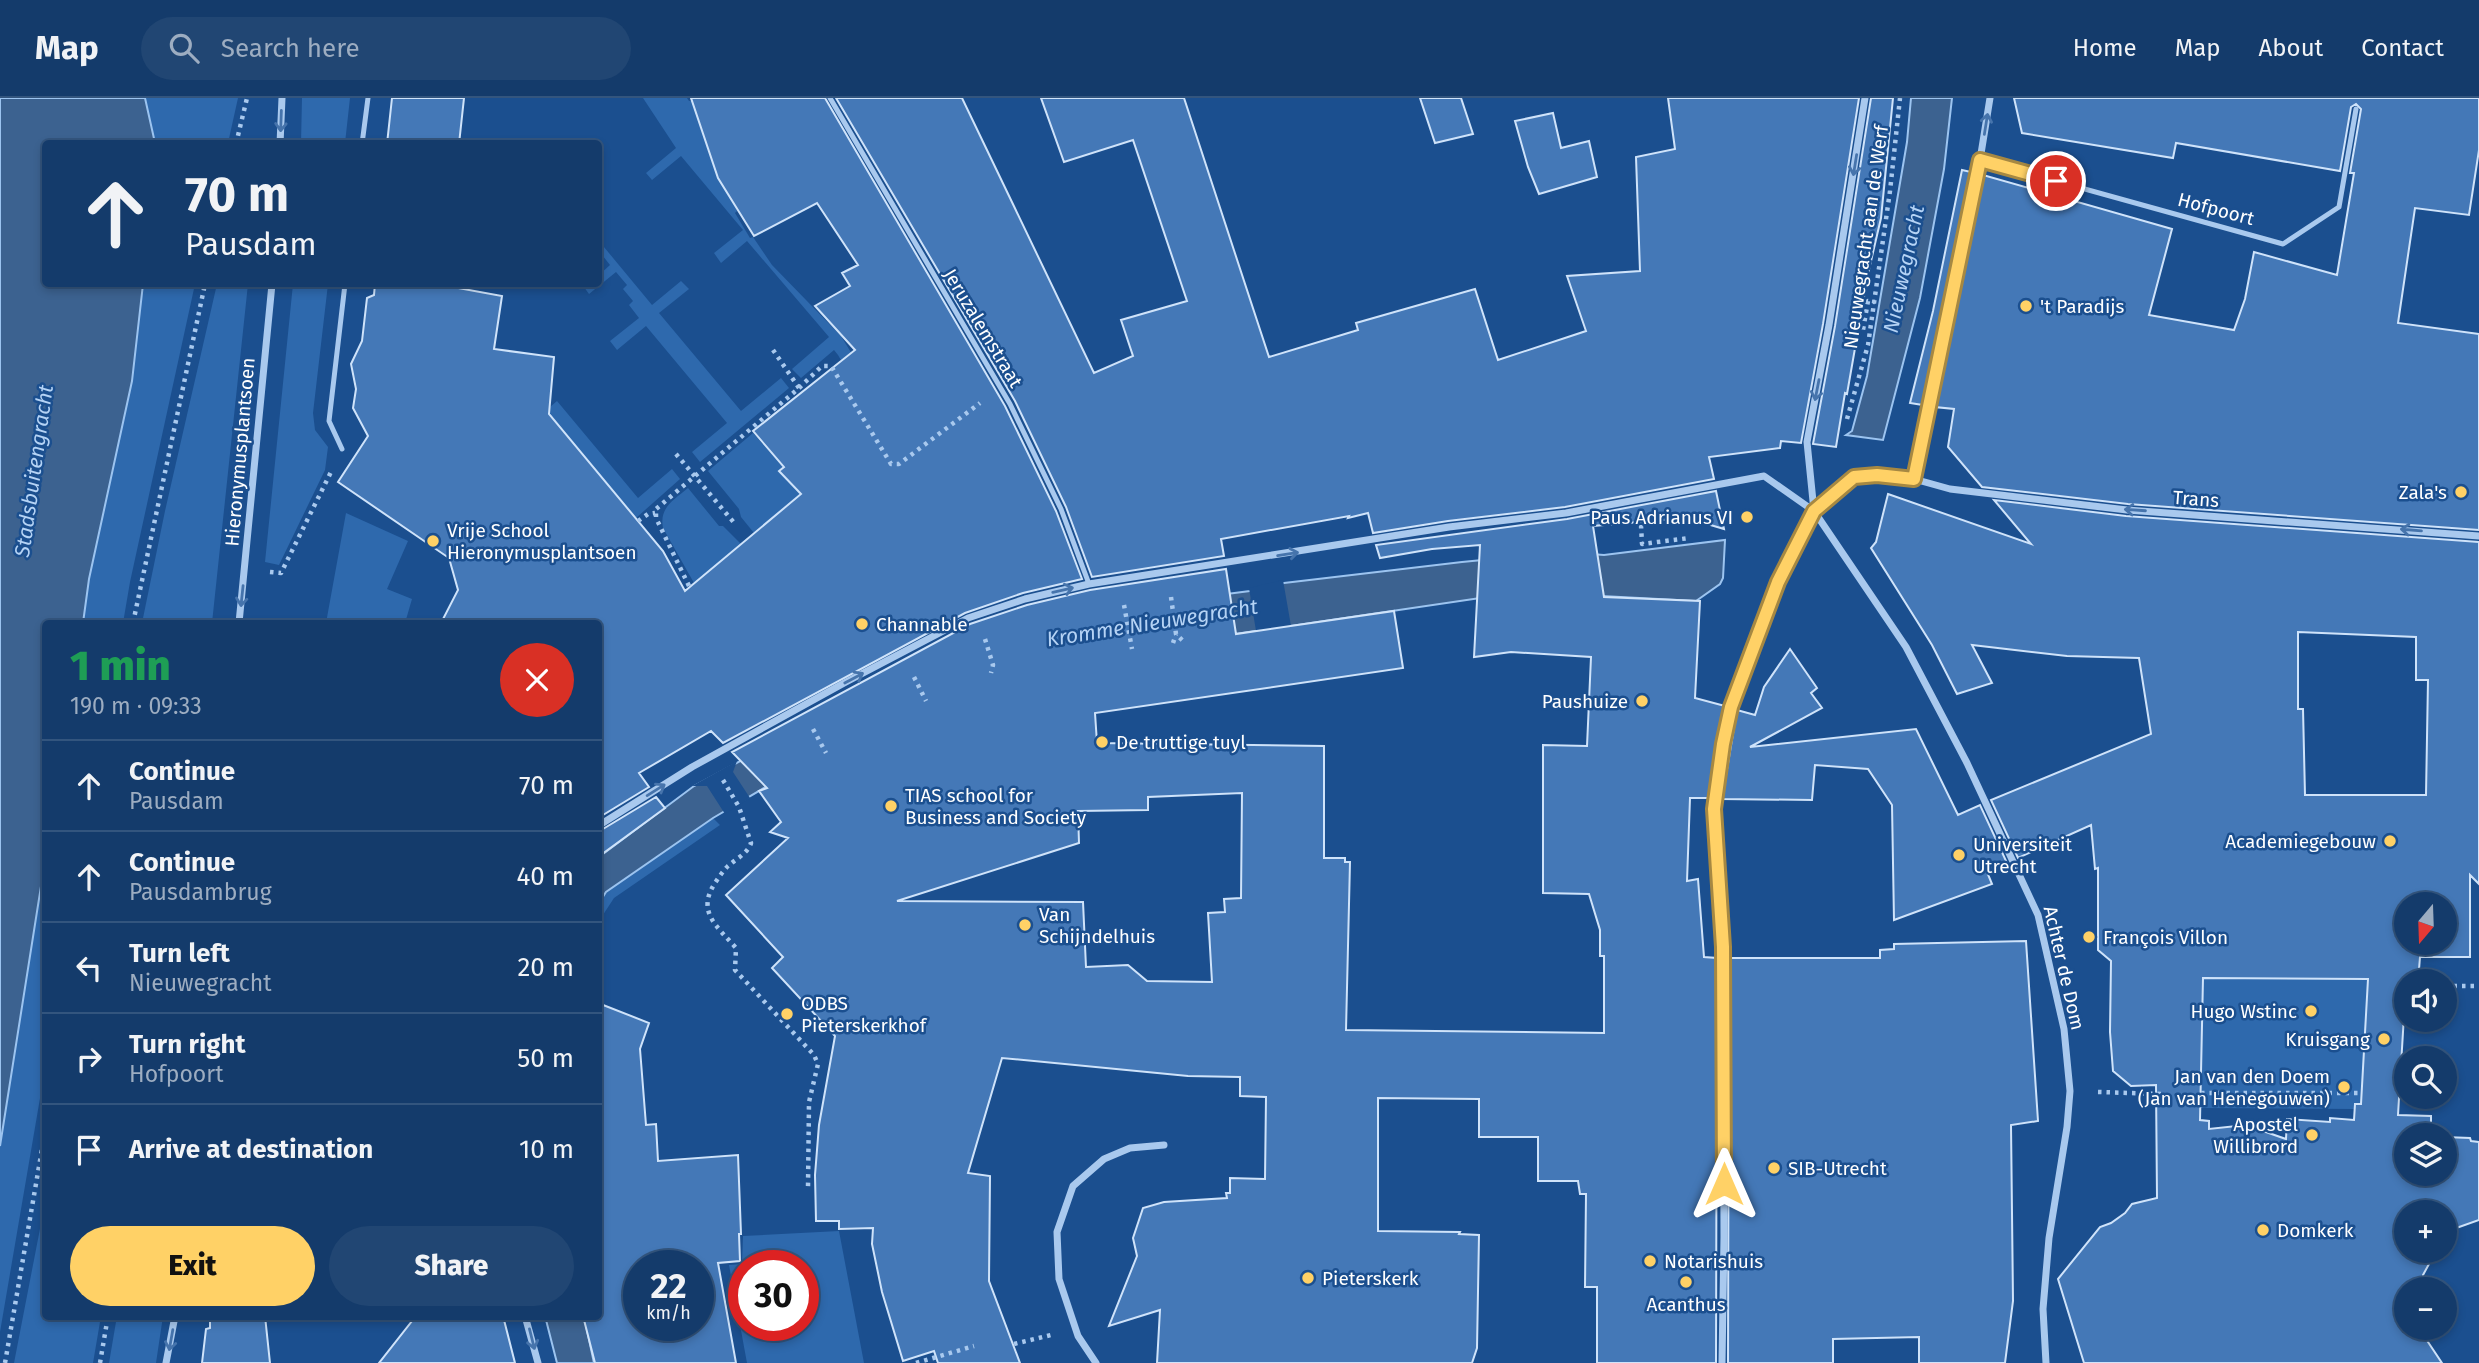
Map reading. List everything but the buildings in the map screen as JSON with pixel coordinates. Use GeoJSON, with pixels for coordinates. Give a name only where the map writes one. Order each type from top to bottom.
{"type":"FeatureCollection","features":[{"type":"Feature","properties":{"kind":"street"},"geometry":{"type":"LineString","coordinates":[[280,140],[282,98]]}},
{"type":"Feature","properties":{"kind":"street"},"geometry":{"type":"LineString","coordinates":[[1721,1363],[1724,1237],[1723,947],[1714,809],[1731,707],[1778,582],[1814,511],[1807,442],[1829,325],[1865,98]]}},
{"type":"Feature","properties":{"kind":"street"},"geometry":{"type":"LineString","coordinates":[[1914,479],[1980,160],[1990,98]]}},
{"type":"Feature","properties":{"kind":"street","name":"Hieronymusplantsoen"},"geometry":{"type":"LineString","coordinates":[[239,620],[272,287]]}},
{"type":"Feature","properties":{"kind":"street","name":"Trans"},"geometry":{"type":"LineString","coordinates":[[1814,511],[1854,477],[1877,475],[1914,479],[1950,489],[2127,510],[2479,536]]}},
{"type":"Feature","properties":{"kind":"street"},"geometry":{"type":"LineString","coordinates":[[602,824],[700,763],[968,618],[1025,599],[1089,584],[1449,527],[1583,510],[1764,476],[1814,511]]}},
{"type":"Feature","properties":{"kind":"street","name":"Achter de Dom"},"geometry":{"type":"LineString","coordinates":[[1814,511],[1906,647],[1967,763],[2038,915],[2064,1030],[2070,1091],[2047,1262],[2043,1309],[2046,1363]]}},
{"type":"Feature","properties":{"kind":"street"},"geometry":{"type":"LineString","coordinates":[[1096,1363],[1076,1330],[1059,1279],[1057,1232],[1073,1186],[1104,1160],[1130,1148],[1164,1145]]}},
{"type":"Feature","properties":{"kind":"street"},"geometry":{"type":"LineString","coordinates":[[166,1363],[174,1320]]}},
{"type":"Feature","properties":{"kind":"street"},"geometry":{"type":"LineString","coordinates":[[527,1320],[538,1363]]}},
{"type":"Feature","properties":{"kind":"lane"},"geometry":{"type":"LineString","coordinates":[[363,140],[368,98]]}},
{"type":"Feature","properties":{"kind":"lane","name":"Jeruzalemstraat"},"geometry":{"type":"LineString","coordinates":[[830,98],[1010,404],[1061,509],[1089,584]]}},
{"type":"Feature","properties":{"kind":"lane","name":"Hofpoort"},"geometry":{"type":"LineString","coordinates":[[1980,160],[2283,244],[2339,207],[2356,108]]}},
{"type":"Feature","properties":{"kind":"lane"},"geometry":{"type":"LineString","coordinates":[[342,449],[329,422],[345,287]]}},
{"type":"Feature","properties":{"kind":"path"},"geometry":{"type":"LineString","coordinates":[[237,140],[247,98]]}},
{"type":"Feature","properties":{"kind":"path","name":"Nieuwegracht aan de Werf"},"geometry":{"type":"LineString","coordinates":[[1847,419],[1868,345],[1900,98]]}},
{"type":"Feature","properties":{"kind":"path"},"geometry":{"type":"LineString","coordinates":[[134,620],[204,287]]}},
{"type":"Feature","properties":{"kind":"path"},"geometry":{"type":"LineString","coordinates":[[1863,327],[1868,301],[1875,302]]}},
{"type":"Feature","properties":{"kind":"path"},"geometry":{"type":"LineString","coordinates":[[771,347],[799,388]]}},
{"type":"Feature","properties":{"kind":"path"},"geometry":{"type":"LineString","coordinates":[[689,586],[655,513],[656,509],[822,366],[831,366],[891,464],[900,464],[980,403]]}},
{"type":"Feature","properties":{"kind":"path"},"geometry":{"type":"LineString","coordinates":[[245,569],[281,573],[342,449]]}},
{"type":"Feature","properties":{"kind":"path"},"geometry":{"type":"LineString","coordinates":[[676,454],[736,525]]}},
{"type":"Feature","properties":{"kind":"path"},"geometry":{"type":"LineString","coordinates":[[638,521],[655,513]]}},
{"type":"Feature","properties":{"kind":"path"},"geometry":{"type":"LineString","coordinates":[[1641,520],[1642,544],[1689,538]]}},
{"type":"Feature","properties":{"kind":"path"},"geometry":{"type":"LineString","coordinates":[[1170,593],[1177,634],[1183,641]]}},
{"type":"Feature","properties":{"kind":"path"},"geometry":{"type":"LineString","coordinates":[[1123,599],[1132,649]]}},
{"type":"Feature","properties":{"kind":"path"},"geometry":{"type":"LineString","coordinates":[[984,634],[993,664],[999,670]]}},
{"type":"Feature","properties":{"kind":"path"},"geometry":{"type":"LineString","coordinates":[[1172,643],[1177,634]]}},
{"type":"Feature","properties":{"kind":"path"},"geometry":{"type":"LineString","coordinates":[[991,673],[993,664]]}},
{"type":"Feature","properties":{"kind":"path"},"geometry":{"type":"LineString","coordinates":[[909,668],[926,701]]}},
{"type":"Feature","properties":{"kind":"path"},"geometry":{"type":"LineString","coordinates":[[809,722],[826,753]]}},
{"type":"Feature","properties":{"kind":"path"},"geometry":{"type":"LineString","coordinates":[[717,771],[738,807],[751,843],[749,849],[725,869],[707,895],[706,906],[709,915],[736,948],[735,970],[814,1055],[818,1064],[809,1102],[808,1188]]}},
{"type":"Feature","properties":{"kind":"path"},"geometry":{"type":"LineString","coordinates":[[2457,986],[2479,986]]}},
{"type":"Feature","properties":{"kind":"path"},"geometry":{"type":"LineString","coordinates":[[2070,1091],[2163,1094]]}},
{"type":"Feature","properties":{"kind":"path"},"geometry":{"type":"LineString","coordinates":[[2201,1093],[2361,1093]]}},
{"type":"Feature","properties":{"kind":"path"},"geometry":{"type":"LineString","coordinates":[[5,1363],[42,1149]]}},
{"type":"Feature","properties":{"kind":"path"},"geometry":{"type":"LineString","coordinates":[[100,1363],[107,1320]]}},
{"type":"Feature","properties":{"kind":"path"},"geometry":{"type":"LineString","coordinates":[[1014,1344],[1076,1330]]}},
{"type":"Feature","properties":{"kind":"path"},"geometry":{"type":"LineString","coordinates":[[916,1363],[974,1346]]}},
{"type":"Feature","properties":{"kind":"shaded area"},"geometry":{"type":"Polygon","coordinates":[[[145,98],[238,98],[229,140],[154,140],[145,98]]]}},
{"type":"Feature","properties":{"kind":"shaded area"},"geometry":{"type":"Polygon","coordinates":[[[302,98],[350,98],[345,140],[301,140],[302,98]]]}},
{"type":"Feature","properties":{"kind":"shaded area"},"geometry":{"type":"Polygon","coordinates":[[[643,98],[687,98],[692,101],[707,146],[737,211],[735,213],[750,238],[753,237],[772,265],[841,336],[900,433],[886,438],[834,350],[801,378],[792,369],[829,337],[747,241],[721,263],[714,253],[743,230],[681,156],[652,180],[646,173],[676,148],[643,98]]]}},
{"type":"Feature","properties":{"kind":"shaded area"},"geometry":{"type":"Polygon","coordinates":[[[602,245],[652,305],[681,281],[689,289],[659,313],[741,411],[781,378],[789,388],[700,462],[692,452],[727,423],[646,326],[617,350],[610,341],[639,318],[629,305],[633,301],[623,289],[627,285],[616,272],[602,283],[602,272],[610,265],[602,255],[602,245]]]}},
{"type":"Feature","properties":{"kind":"shaded area"},"geometry":{"type":"Polygon","coordinates":[[[143,287],[194,287],[124,620],[83,620],[89,579],[132,381],[143,287]]]}},
{"type":"Feature","properties":{"kind":"shaded area"},"geometry":{"type":"Polygon","coordinates":[[[216,287],[248,287],[212,620],[143,620],[216,287]]]}},
{"type":"Feature","properties":{"kind":"shaded area"},"geometry":{"type":"Polygon","coordinates":[[[293,287],[328,287],[313,413],[315,430],[328,447],[325,470],[279,565],[265,562],[293,287]]]}},
{"type":"Feature","properties":{"kind":"shaded area"},"geometry":{"type":"Polygon","coordinates":[[[584,287],[598,287],[589,294],[584,287]]]}},
{"type":"Feature","properties":{"kind":"shaded area"},"geometry":{"type":"Polygon","coordinates":[[[557,401],[638,498],[672,469],[680,479],[636,518],[549,414],[550,407],[557,401]]]}},
{"type":"Feature","properties":{"kind":"shaded area"},"geometry":{"type":"Polygon","coordinates":[[[753,433],[783,467],[779,471],[800,494],[754,533],[741,517],[739,509],[708,471],[753,433]]]}},
{"type":"Feature","properties":{"kind":"shaded area"},"geometry":{"type":"Polygon","coordinates":[[[688,488],[719,526],[723,526],[741,544],[694,583],[663,528],[662,521],[665,509],[688,488]]]}},
{"type":"Feature","properties":{"kind":"shaded area"},"geometry":{"type":"Polygon","coordinates":[[[346,513],[408,541],[387,589],[412,599],[406,620],[327,620],[346,513]]]}},
{"type":"Feature","properties":{"kind":"shaded area"},"geometry":{"type":"Polygon","coordinates":[[[713,818],[720,825],[614,898],[602,916],[602,898],[606,892],[713,818]]]}},
{"type":"Feature","properties":{"kind":"shaded area"},"geometry":{"type":"Polygon","coordinates":[[[42,880],[42,1087],[0,1332],[0,1146],[42,880]]]}},
{"type":"Feature","properties":{"kind":"shaded area"},"geometry":{"type":"Polygon","coordinates":[[[2203,978],[2368,979],[2361,1104],[2355,1109],[2201,1108],[2203,978]]]}},
{"type":"Feature","properties":{"kind":"shaded area"},"geometry":{"type":"Polygon","coordinates":[[[42,1218],[42,1320],[100,1320],[93,1363],[14,1363],[42,1218]]]}},
{"type":"Feature","properties":{"kind":"shaded area"},"geometry":{"type":"Polygon","coordinates":[[[839,1231],[864,1363],[747,1363],[743,1341],[819,1341],[819,1250],[742,1250],[743,1236],[839,1231]]]}},
{"type":"Feature","properties":{"kind":"shaded area"},"geometry":{"type":"Polygon","coordinates":[[[116,1320],[162,1320],[156,1363],[109,1363],[116,1320]]]}},
{"type":"Feature","properties":{"kind":"water","name":"Stadsbuitengracht"},"geometry":{"type":"Polygon","coordinates":[[[0,98],[145,98],[154,140],[42,140],[42,287],[143,287],[132,381],[89,579],[83,620],[42,620],[42,880],[0,1146],[0,98]]]}},
{"type":"Feature","properties":{"kind":"water","name":"Nieuwegracht"},"geometry":{"type":"Polygon","coordinates":[[[1911,98],[1952,98],[1944,169],[1920,298],[1883,440],[1846,435],[1852,431],[1867,376],[1907,142],[1911,98]]]}},
{"type":"Feature","properties":{"kind":"water","name":"Kromme Nieuwegracht"},"geometry":{"type":"Polygon","coordinates":[[[1725,540],[1723,578],[1720,584],[1696,601],[1583,595],[1487,597],[1215,637],[815,758],[713,818],[606,892],[602,898],[602,855],[694,786],[783,738],[1180,600],[1250,591],[1284,583],[1462,562],[1565,552],[1604,555],[1725,540]]]}},
{"type":"Feature","properties":{"kind":"water"},"geometry":{"type":"Polygon","coordinates":[[[546,1320],[585,1320],[594,1363],[557,1363],[546,1320]]]}},
{"type":"Feature","properties":{"kind":"pier"},"geometry":{"type":"Polygon","coordinates":[[[1283,580],[1291,626],[1256,631],[1249,588],[1283,580]]]}},
{"type":"Feature","properties":{"kind":"pier"},"geometry":{"type":"Polygon","coordinates":[[[737,761],[733,772],[750,798],[725,814],[707,786],[692,786],[737,761]]]}},
{"type":"Feature","properties":{"kind":"place","name":"'t Paradijs"},"geometry":{"type":"Point","coordinates":[2026,306]}},
{"type":"Feature","properties":{"kind":"place","name":"Zala's"},"geometry":{"type":"Point","coordinates":[2461,492]}},
{"type":"Feature","properties":{"kind":"place","name":"Paus Adrianus VI"},"geometry":{"type":"Point","coordinates":[1747,517]}},
{"type":"Feature","properties":{"kind":"place","name":"Vrije School Hieronymusplantsoen"},"geometry":{"type":"Point","coordinates":[433,541]}},
{"type":"Feature","properties":{"kind":"place","name":"Channable"},"geometry":{"type":"Point","coordinates":[862,624]}},
{"type":"Feature","properties":{"kind":"place","name":"Paushuize"},"geometry":{"type":"Point","coordinates":[1642,701]}},
{"type":"Feature","properties":{"kind":"place","name":"De truttige tuyl"},"geometry":{"type":"Point","coordinates":[1102,742]}},
{"type":"Feature","properties":{"kind":"place","name":"TIAS school for Business and Society"},"geometry":{"type":"Point","coordinates":[891,806]}},
{"type":"Feature","properties":{"kind":"place","name":"Academiegebouw"},"geometry":{"type":"Point","coordinates":[2390,841]}},
{"type":"Feature","properties":{"kind":"place","name":"Universiteit Utrecht"},"geometry":{"type":"Point","coordinates":[1959,855]}},
{"type":"Feature","properties":{"kind":"place","name":"Van Schijndelhuis"},"geometry":{"type":"Point","coordinates":[1025,925]}},
{"type":"Feature","properties":{"kind":"place","name":"François Villon"},"geometry":{"type":"Point","coordinates":[2089,937]}},
{"type":"Feature","properties":{"kind":"place","name":"Hugo Wstinc"},"geometry":{"type":"Point","coordinates":[2311,1011]}},
{"type":"Feature","properties":{"kind":"place","name":"ODBS Pieterskerkhof"},"geometry":{"type":"Point","coordinates":[787,1014]}},
{"type":"Feature","properties":{"kind":"place","name":"Kruisgang"},"geometry":{"type":"Point","coordinates":[2384,1039]}},
{"type":"Feature","properties":{"kind":"place","name":"Jan van den Doem (Jan van Henegouwen)"},"geometry":{"type":"Point","coordinates":[2344,1087]}},
{"type":"Feature","properties":{"kind":"place","name":"Apostel Willibrord"},"geometry":{"type":"Point","coordinates":[2312,1135]}},
{"type":"Feature","properties":{"kind":"place","name":"SIB-Utrecht"},"geometry":{"type":"Point","coordinates":[1774,1168]}},
{"type":"Feature","properties":{"kind":"place","name":"Domkerk"},"geometry":{"type":"Point","coordinates":[2263,1230]}},
{"type":"Feature","properties":{"kind":"place","name":"Notarishuis"},"geometry":{"type":"Point","coordinates":[1650,1261]}},
{"type":"Feature","properties":{"kind":"place","name":"Pieterskerk"},"geometry":{"type":"Point","coordinates":[1308,1278]}},
{"type":"Feature","properties":{"kind":"place","name":"Acanthus"},"geometry":{"type":"Point","coordinates":[1686,1282]}},
{"type":"Feature","properties":{"kind":"route"},"geometry":{"type":"LineString","coordinates":[[1724,1184],[1723,947],[1714,809],[1731,707],[1778,582],[1814,511],[1854,477],[1877,475],[1914,479],[1980,160],[2056,181]]}}]}
